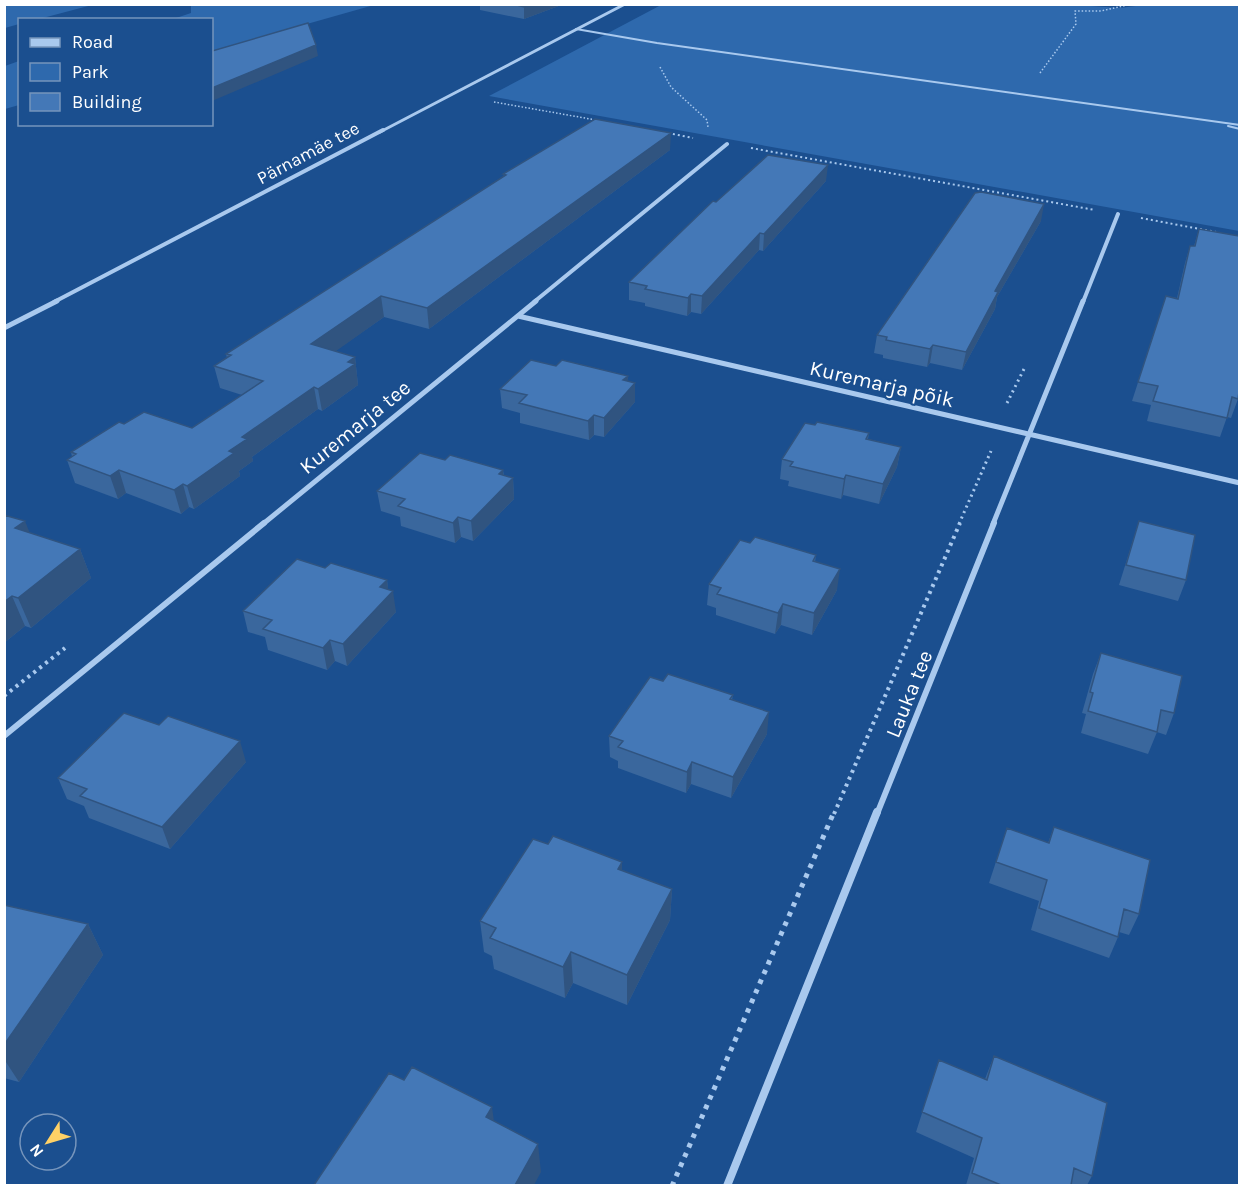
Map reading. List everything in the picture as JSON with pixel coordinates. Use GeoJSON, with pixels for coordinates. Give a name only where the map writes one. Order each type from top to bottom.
{"type":"FeatureCollection","features":[{"type":"Feature","properties":{"kind":"street","name":"Pärnamäe tee"},"geometry":{"type":"LineString","coordinates":[[4,328],[625,4]]}},
{"type":"Feature","properties":{"kind":"street","name":"Kuremarja tee"},"geometry":{"type":"LineString","coordinates":[[4,736],[727,144]]}},
{"type":"Feature","properties":{"kind":"street","name":"Lauka tee"},"geometry":{"type":"LineString","coordinates":[[727,1185],[1119,214]]}},
{"type":"Feature","properties":{"kind":"street","name":"Kuremarja põik"},"geometry":{"type":"LineString","coordinates":[[518,316],[1239,483]]}},
{"type":"Feature","properties":{"kind":"lane"},"geometry":{"type":"LineString","coordinates":[[576,29],[1239,125]]}},
{"type":"Feature","properties":{"kind":"lane"},"geometry":{"type":"LineString","coordinates":[[1214,121],[1239,129]]}},
{"type":"Feature","properties":{"kind":"path"},"geometry":{"type":"LineString","coordinates":[[1024,95],[1076,24],[1074,11],[1101,11],[1132,4]]}},
{"type":"Feature","properties":{"kind":"path"},"geometry":{"type":"LineString","coordinates":[[636,39],[658,64],[670,87],[707,120],[711,141]]}},
{"type":"Feature","properties":{"kind":"path"},"geometry":{"type":"LineString","coordinates":[[487,101],[605,122]]}},
{"type":"Feature","properties":{"kind":"path"},"geometry":{"type":"LineString","coordinates":[[664,133],[1096,210],[1091,221]]}},
{"type":"Feature","properties":{"kind":"path"},"geometry":{"type":"LineString","coordinates":[[1119,214],[1218,232]]}},
{"type":"Feature","properties":{"kind":"path"},"geometry":{"type":"LineString","coordinates":[[672,1185],[995,442],[971,437],[977,423],[989,412],[1010,402],[1029,359]]}},
{"type":"Feature","properties":{"kind":"green space"},"geometry":{"type":"Polygon","coordinates":[[[5,4],[92,5],[43,18],[18,18],[18,24],[5,28],[5,4]]]}},
{"type":"Feature","properties":{"kind":"green space"},"geometry":{"type":"Polygon","coordinates":[[[1063,4],[1120,8],[1151,4],[1239,5],[1239,231],[489,96],[661,5],[1063,4]]]}},
{"type":"Feature","properties":{"kind":"green space"},"geometry":{"type":"Polygon","coordinates":[[[191,5],[374,5],[213,51],[213,18],[176,18],[191,13],[191,5]]]}},
{"type":"Feature","properties":{"kind":"green space"},"geometry":{"type":"Polygon","coordinates":[[[18,61],[18,105],[5,109],[5,66],[18,61]]]}},
{"type":"Feature","properties":{"kind":"building"},"geometry":{"type":"Polygon","coordinates":[[[513,4],[529,4],[524,7],[513,4]]]}},
{"type":"Feature","properties":{"kind":"building"},"geometry":{"type":"Polygon","coordinates":[[[308,23],[316,45],[213,88],[213,51],[308,23]]]}},
{"type":"Feature","properties":{"kind":"building"},"geometry":{"type":"Polygon","coordinates":[[[595,119],[671,133],[427,308],[381,296],[311,344],[355,357],[348,362],[355,364],[318,389],[314,387],[242,437],[247,439],[229,451],[234,453],[187,486],[183,484],[174,490],[119,470],[110,476],[67,460],[76,454],[71,452],[119,422],[124,424],[144,412],[192,428],[263,381],[214,366],[231,355],[226,354],[506,175],[503,174],[595,119]]]}},
{"type":"Feature","properties":{"kind":"building"},"geometry":{"type":"Polygon","coordinates":[[[768,155],[828,165],[764,234],[760,233],[702,296],[691,294],[688,298],[645,289],[647,286],[629,282],[713,201],[716,202],[768,155]]]}},
{"type":"Feature","properties":{"kind":"building"},"geometry":{"type":"Polygon","coordinates":[[[981,192],[1044,204],[995,291],[998,292],[966,352],[933,345],[930,349],[886,340],[887,337],[877,335],[975,193],[981,192]]]}},
{"type":"Feature","properties":{"kind":"building"},"geometry":{"type":"Polygon","coordinates":[[[1199,229],[1239,236],[1239,392],[1238,399],[1232,397],[1227,418],[1153,401],[1158,386],[1138,382],[1166,296],[1178,299],[1190,246],[1195,246],[1199,229]]]}},
{"type":"Feature","properties":{"kind":"building"},"geometry":{"type":"Polygon","coordinates":[[[531,360],[556,366],[562,360],[628,376],[623,380],[635,383],[604,418],[594,415],[588,421],[519,403],[527,395],[500,389],[531,360]]]}},
{"type":"Feature","properties":{"kind":"building"},"geometry":{"type":"Polygon","coordinates":[[[817,422],[869,433],[866,439],[901,447],[883,484],[846,475],[844,479],[790,466],[793,462],[782,459],[805,423],[815,425],[817,422]]]}},
{"type":"Feature","properties":{"kind":"building"},"geometry":{"type":"Polygon","coordinates":[[[420,453],[445,460],[450,455],[503,470],[499,474],[513,478],[471,521],[458,517],[453,523],[398,506],[405,499],[377,491],[420,453]]]}},
{"type":"Feature","properties":{"kind":"building"},"geometry":{"type":"Polygon","coordinates":[[[4,515],[25,521],[15,528],[80,549],[18,598],[12,596],[4,602],[4,515]]]}},
{"type":"Feature","properties":{"kind":"building"},"geometry":{"type":"Polygon","coordinates":[[[1139,521],[1195,535],[1186,580],[1126,565],[1139,521]]]}},
{"type":"Feature","properties":{"kind":"building"},"geometry":{"type":"Polygon","coordinates":[[[755,537],[816,555],[813,561],[840,569],[814,613],[783,604],[778,613],[717,594],[721,588],[709,584],[740,540],[750,543],[755,537]]]}},
{"type":"Feature","properties":{"kind":"building"},"geometry":{"type":"Polygon","coordinates":[[[297,559],[325,568],[331,563],[387,580],[380,587],[393,591],[343,644],[330,640],[323,648],[263,629],[272,620],[243,611],[297,559]]]}},
{"type":"Feature","properties":{"kind":"building"},"geometry":{"type":"Polygon","coordinates":[[[1101,653],[1182,676],[1174,713],[1161,710],[1157,732],[1088,711],[1093,693],[1090,692],[1101,653]]]}},
{"type":"Feature","properties":{"kind":"building"},"geometry":{"type":"Polygon","coordinates":[[[668,674],[733,695],[730,699],[769,712],[733,777],[692,762],[687,772],[618,747],[623,741],[609,736],[650,677],[663,681],[668,674]]]}},
{"type":"Feature","properties":{"kind":"building"},"geometry":{"type":"Polygon","coordinates":[[[124,713],[159,725],[168,716],[240,741],[162,827],[80,796],[87,789],[58,778],[124,713]]]}},
{"type":"Feature","properties":{"kind":"building"},"geometry":{"type":"Polygon","coordinates":[[[1054,827],[1150,860],[1139,914],[1124,909],[1118,937],[1039,908],[1047,880],[996,862],[1007,828],[1049,843],[1054,827]]]}},
{"type":"Feature","properties":{"kind":"building"},"geometry":{"type":"Polygon","coordinates":[[[553,836],[622,862],[618,869],[672,889],[627,975],[571,952],[563,967],[490,938],[496,928],[480,921],[533,839],[548,844],[553,836]]]}},
{"type":"Feature","properties":{"kind":"building"},"geometry":{"type":"Polygon","coordinates":[[[4,905],[88,924],[4,1045],[4,905]]]}},
{"type":"Feature","properties":{"kind":"building"},"geometry":{"type":"Polygon","coordinates":[[[994,1056],[1107,1103],[1092,1176],[1074,1168],[1071,1185],[1001,1185],[972,1173],[982,1138],[922,1112],[939,1060],[987,1080],[994,1056]]]}},
{"type":"Feature","properties":{"kind":"building"},"geometry":{"type":"Polygon","coordinates":[[[412,1067],[492,1107],[486,1117],[538,1144],[515,1185],[314,1185],[389,1073],[404,1080],[412,1067]]]}}]}
